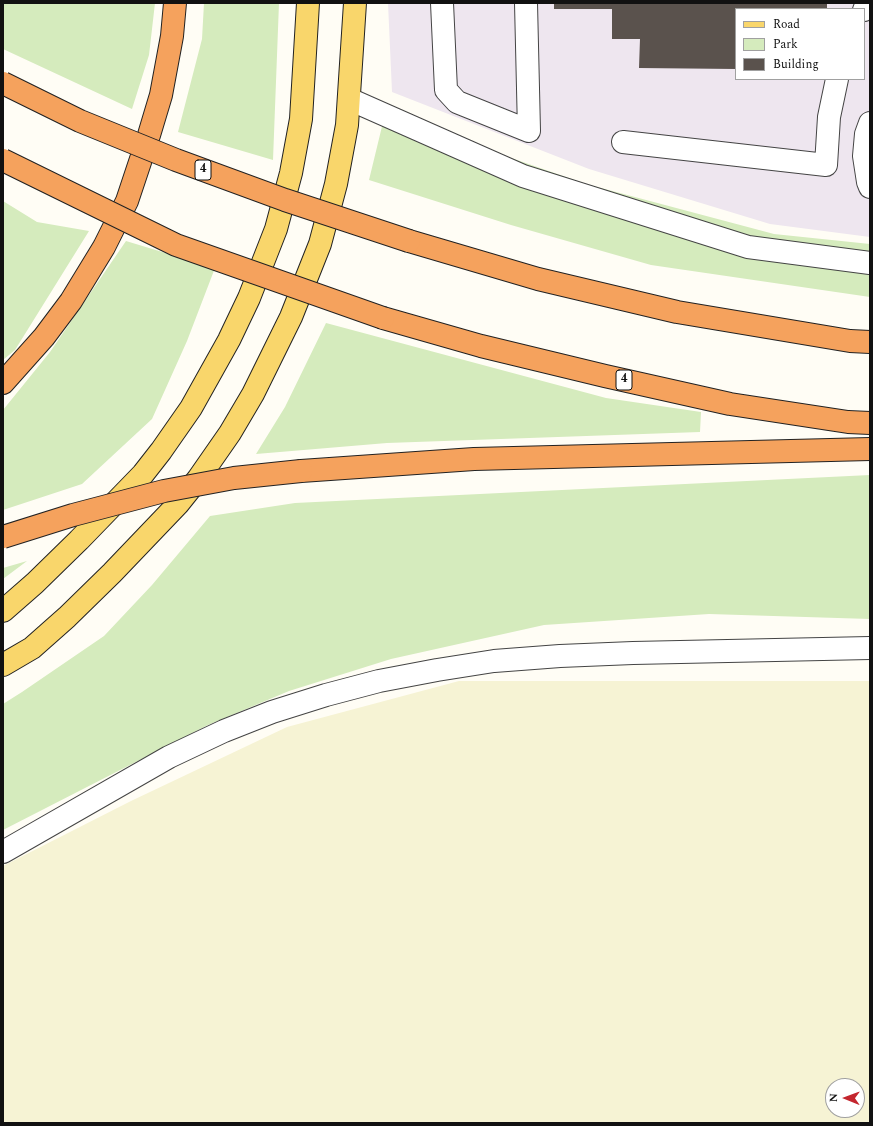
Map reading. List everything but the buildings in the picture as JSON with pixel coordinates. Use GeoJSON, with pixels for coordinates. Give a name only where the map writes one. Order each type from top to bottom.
{"type":"FeatureCollection","features":[{"type":"Feature","properties":{"kind":"highway"},"geometry":{"type":"LineString","coordinates":[[3,383],[44,337],[71,301],[104,247],[127,201],[161,95],[172,36],[175,3]]}},
{"type":"Feature","properties":{"kind":"highway","name":"4"},"geometry":{"type":"LineString","coordinates":[[3,83],[80,121],[176,160],[285,200],[409,241],[538,278],[677,312],[850,341],[870,342]]}},
{"type":"Feature","properties":{"kind":"highway","name":"4"},"geometry":{"type":"LineString","coordinates":[[3,160],[176,245],[383,318],[482,346],[716,401],[848,422],[870,423]]}},
{"type":"Feature","properties":{"kind":"highway"},"geometry":{"type":"LineString","coordinates":[[3,536],[72,515],[164,491],[234,478],[474,458],[870,449]]}},
{"type":"Feature","properties":{"kind":"main road"},"geometry":{"type":"LineString","coordinates":[[3,611],[80,540],[143,474],[191,408],[229,340],[249,298],[276,229],[291,173],[301,119],[308,3]]}},
{"type":"Feature","properties":{"kind":"main road"},"geometry":{"type":"LineString","coordinates":[[3,665],[32,648],[66,617],[112,573],[178,504],[198,479],[230,433],[253,394],[291,317],[320,244],[336,184],[347,125],[354,3]]}},
{"type":"Feature","properties":{"kind":"street"},"geometry":{"type":"LineString","coordinates":[[442,3],[446,90],[457,102],[528,131],[526,3]]}},
{"type":"Feature","properties":{"kind":"street"},"geometry":{"type":"LineString","coordinates":[[623,142],[826,165],[829,117],[837,80]]}},
{"type":"Feature","properties":{"kind":"street"},"geometry":{"type":"LineString","coordinates":[[349,99],[523,176],[741,245],[870,263]]}},
{"type":"Feature","properties":{"kind":"street"},"geometry":{"type":"LineString","coordinates":[[870,123],[866,134],[864,156],[870,187]]}},
{"type":"Feature","properties":{"kind":"street"},"geometry":{"type":"LineString","coordinates":[[3,852],[169,757],[278,710],[379,681],[494,661],[560,656],[641,652],[870,648]]}},
{"type":"Feature","properties":{"kind":"shaded area"},"geometry":{"type":"Polygon","coordinates":[[[388,3],[870,3],[870,237],[770,224],[589,169],[392,92],[388,3]]]}},
{"type":"Feature","properties":{"kind":"shaded area"},"geometry":{"type":"Polygon","coordinates":[[[459,681],[870,681],[870,1123],[3,1123],[3,866],[131,801],[287,727],[459,681]]]}},
{"type":"Feature","properties":{"kind":"green space"},"geometry":{"type":"Polygon","coordinates":[[[3,3],[155,3],[149,55],[132,109],[3,49],[3,3]]]}},
{"type":"Feature","properties":{"kind":"green space"},"geometry":{"type":"Polygon","coordinates":[[[204,3],[279,3],[273,160],[178,132],[202,39],[204,3]]]}},
{"type":"Feature","properties":{"kind":"green space"},"geometry":{"type":"Polygon","coordinates":[[[385,114],[586,184],[774,234],[870,244],[870,297],[651,265],[511,225],[369,180],[385,114]]]}},
{"type":"Feature","properties":{"kind":"green space"},"geometry":{"type":"Polygon","coordinates":[[[3,201],[37,222],[89,231],[15,350],[3,360],[3,201]]]}},
{"type":"Feature","properties":{"kind":"green space"},"geometry":{"type":"Polygon","coordinates":[[[126,241],[215,268],[187,341],[152,419],[82,484],[3,510],[3,410],[50,352],[126,241]]]}},
{"type":"Feature","properties":{"kind":"green space"},"geometry":{"type":"Polygon","coordinates":[[[326,323],[606,398],[701,412],[700,432],[387,443],[256,454],[285,407],[326,323]]]}},
{"type":"Feature","properties":{"kind":"green space"},"geometry":{"type":"Polygon","coordinates":[[[870,475],[870,619],[709,614],[544,625],[391,659],[289,691],[208,725],[3,830],[3,704],[104,636],[152,585],[210,516],[295,503],[870,475]]]}},
{"type":"Feature","properties":{"kind":"green space"},"geometry":{"type":"Polygon","coordinates":[[[27,561],[3,579],[3,568],[27,561]]]}}]}
